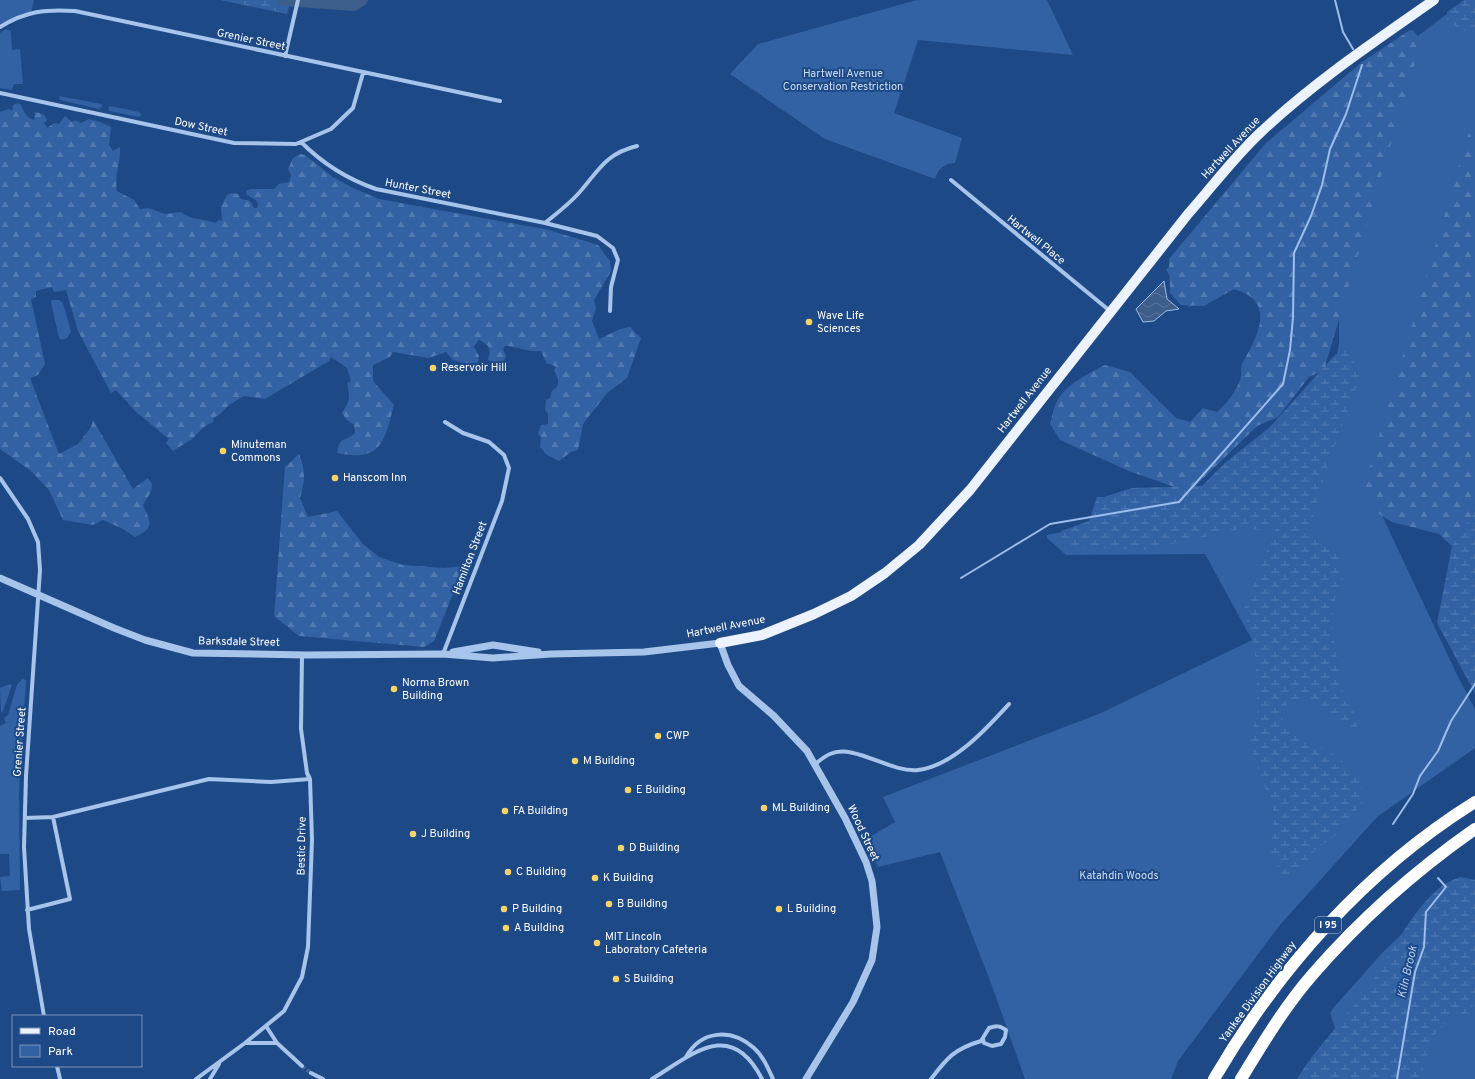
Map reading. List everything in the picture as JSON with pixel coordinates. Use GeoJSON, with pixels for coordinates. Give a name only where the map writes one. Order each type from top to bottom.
{"type":"FeatureCollection","features":[{"type":"Feature","properties":{"kind":"highway","name":"Yankee Division Highway"},"geometry":{"type":"LineString","coordinates":[[1214,1079],[1248,1024],[1269,995],[1304,951],[1333,919],[1358,894],[1408,850],[1475,802]]}},
{"type":"Feature","properties":{"kind":"highway","name":"I 95"},"geometry":{"type":"LineString","coordinates":[[1241,1079],[1279,1019],[1312,975],[1386,898],[1441,853],[1475,829]]}},
{"type":"Feature","properties":{"kind":"main road","name":"Hartwell Avenue"},"geometry":{"type":"LineString","coordinates":[[720,643],[762,635],[814,614],[845,599],[885,572],[920,545],[970,490],[1188,214],[1226,169],[1259,134],[1329,74],[1434,0]]}},
{"type":"Feature","properties":{"kind":"street"},"geometry":{"type":"LineString","coordinates":[[286,56],[298,0]]}},
{"type":"Feature","properties":{"kind":"street","name":"Grenier Street"},"geometry":{"type":"LineString","coordinates":[[0,27],[27,14],[43,10],[76,11],[500,101]]}},
{"type":"Feature","properties":{"kind":"street","name":"Dow Street"},"geometry":{"type":"LineString","coordinates":[[0,94],[234,143],[258,145],[301,142],[331,129],[353,108],[363,73]]}},
{"type":"Feature","properties":{"kind":"street","name":"Hunter Street"},"geometry":{"type":"LineString","coordinates":[[301,142],[315,157],[357,183],[376,189],[545,223],[597,236],[613,248],[618,260],[611,287],[610,311]]}},
{"type":"Feature","properties":{"kind":"street"},"geometry":{"type":"LineString","coordinates":[[545,223],[578,194],[600,165],[623,150],[637,146]]}},
{"type":"Feature","properties":{"kind":"street","name":"Hartwell Place"},"geometry":{"type":"LineString","coordinates":[[951,180],[1110,312]]}},
{"type":"Feature","properties":{"kind":"street","name":"Hamilton Street"},"geometry":{"type":"LineString","coordinates":[[443,654],[502,501],[509,468],[504,455],[489,442],[463,433],[445,422]]}},
{"type":"Feature","properties":{"kind":"street","name":"Grenier Street"},"geometry":{"type":"LineString","coordinates":[[0,478],[28,519],[38,542],[40,570],[37,594],[25,818],[27,910],[44,1015]]}},
{"type":"Feature","properties":{"kind":"street","name":"Barksdale Street"},"geometry":{"type":"LineString","coordinates":[[0,578],[114,628],[145,640],[183,650],[219,654],[443,654],[493,658]]}},
{"type":"Feature","properties":{"kind":"street","name":"Hartwell Avenue"},"geometry":{"type":"LineString","coordinates":[[493,658],[551,654],[644,652],[720,643]]}},
{"type":"Feature","properties":{"kind":"street","name":"Wood Street"},"geometry":{"type":"LineString","coordinates":[[720,643],[728,665],[739,686],[785,727],[807,751],[845,818],[866,862],[872,881],[877,927],[872,960],[863,982],[832,1038],[806,1079]]}},
{"type":"Feature","properties":{"kind":"street","name":"Hartwell Avenue"},"geometry":{"type":"LineString","coordinates":[[493,645],[551,654]]}},
{"type":"Feature","properties":{"kind":"street","name":"Barksdale Street"},"geometry":{"type":"LineString","coordinates":[[443,654],[493,645]]}},
{"type":"Feature","properties":{"kind":"street","name":"Bestic Drive"},"geometry":{"type":"LineString","coordinates":[[196,1079],[245,1043],[284,1011],[302,977],[308,947],[312,840],[310,779],[307,773],[301,729],[302,655]]}},
{"type":"Feature","properties":{"kind":"street"},"geometry":{"type":"LineString","coordinates":[[815,764],[831,753],[850,752],[868,756],[903,770],[920,770],[938,764],[965,748],[1009,704]]}},
{"type":"Feature","properties":{"kind":"street"},"geometry":{"type":"LineString","coordinates":[[25,818],[53,817],[209,779],[271,782],[310,779]]}},
{"type":"Feature","properties":{"kind":"street"},"geometry":{"type":"LineString","coordinates":[[27,910],[70,899],[53,817]]}},
{"type":"Feature","properties":{"kind":"street"},"geometry":{"type":"LineString","coordinates":[[266,1026],[277,1043],[302,1066]]}},
{"type":"Feature","properties":{"kind":"street"},"geometry":{"type":"LineString","coordinates":[[930,1079],[943,1061],[951,1054],[963,1046],[983,1039],[989,1028],[997,1026],[1006,1030],[1005,1037],[1001,1044],[992,1046],[984,1043],[983,1039]]}},
{"type":"Feature","properties":{"kind":"street"},"geometry":{"type":"LineString","coordinates":[[686,1056],[696,1042],[707,1037],[719,1035],[733,1036],[744,1040],[755,1048],[765,1062],[773,1079]]}},
{"type":"Feature","properties":{"kind":"street"},"geometry":{"type":"LineString","coordinates":[[245,1043],[277,1043]]}},
{"type":"Feature","properties":{"kind":"street"},"geometry":{"type":"LineString","coordinates":[[652,1079],[686,1056],[713,1046],[732,1046],[742,1052],[751,1061],[762,1079]]}},
{"type":"Feature","properties":{"kind":"street"},"geometry":{"type":"LineString","coordinates":[[210,1079],[220,1062]]}},
{"type":"Feature","properties":{"kind":"street"},"geometry":{"type":"LineString","coordinates":[[57,1067],[60,1079]]}},
{"type":"Feature","properties":{"kind":"street"},"geometry":{"type":"LineString","coordinates":[[311,1073],[323,1079]]}},
{"type":"Feature","properties":{"kind":"green space"},"geometry":{"type":"Polygon","coordinates":[[[0,0],[34,0],[31,13],[0,28],[0,0]]]}},
{"type":"Feature","properties":{"kind":"green space"},"geometry":{"type":"Polygon","coordinates":[[[220,0],[291,0],[287,14],[220,0]]]}},
{"type":"Feature","properties":{"kind":"green space","name":"Hartwell Avenue Conservation Restriction"},"geometry":{"type":"Polygon","coordinates":[[[917,0],[1047,0],[1073,55],[918,40],[894,113],[962,138],[955,163],[942,167],[935,179],[825,139],[730,74],[758,44],[917,0]]]}},
{"type":"Feature","properties":{"kind":"green space"},"geometry":{"type":"Polygon","coordinates":[[[1464,0],[1475,0],[1475,35],[1447,22],[1447,12],[1464,0]]]}},
{"type":"Feature","properties":{"kind":"green space","name":"Katahdin Woods"},"geometry":{"type":"Polygon","coordinates":[[[1475,0],[1475,469],[1379,509],[1458,677],[1475,709],[1475,748],[1377,817],[1279,926],[1178,1061],[1171,1079],[1025,1079],[992,986],[940,852],[878,867],[866,839],[895,822],[883,797],[1101,713],[1252,640],[1205,554],[1066,555],[1047,538],[1047,535],[1311,482],[1339,344],[1339,248],[1189,307],[1166,270],[1254,162],[1335,98],[1463,2],[1475,0]]]}},
{"type":"Feature","properties":{"kind":"green space"},"geometry":{"type":"Polygon","coordinates":[[[6,29],[11,31],[12,50],[20,49],[23,84],[14,84],[12,90],[0,88],[0,33],[6,29]]]}},
{"type":"Feature","properties":{"kind":"green space"},"geometry":{"type":"Polygon","coordinates":[[[1410,30],[1414,31],[1420,40],[1415,62],[1324,370],[1309,377],[1278,417],[1257,426],[1179,502],[1207,472],[1186,491],[1129,471],[1060,440],[1050,424],[1056,403],[1071,385],[1105,365],[1130,372],[1176,418],[1190,422],[1203,408],[1217,412],[1225,405],[1240,381],[1241,366],[1258,331],[1260,311],[1256,302],[1248,295],[1234,289],[1204,306],[1181,305],[1170,293],[1169,259],[1266,143],[1362,62],[1410,30]]]}},
{"type":"Feature","properties":{"kind":"green space"},"geometry":{"type":"Polygon","coordinates":[[[59,96],[101,104],[103,106],[99,109],[60,100],[59,96]]]}},
{"type":"Feature","properties":{"kind":"green space"},"geometry":{"type":"Polygon","coordinates":[[[18,103],[21,105],[29,118],[34,120],[35,112],[44,115],[47,121],[44,123],[47,128],[54,123],[59,124],[65,116],[72,122],[75,120],[81,123],[89,119],[111,127],[109,145],[113,151],[120,147],[120,158],[116,180],[117,191],[134,200],[140,209],[149,208],[165,214],[181,212],[189,217],[216,223],[219,220],[222,221],[221,207],[227,195],[232,193],[238,194],[241,199],[250,201],[254,208],[257,208],[258,204],[256,200],[247,195],[246,191],[250,189],[274,189],[279,184],[289,182],[291,175],[288,169],[293,158],[300,154],[305,155],[333,177],[353,188],[379,199],[549,230],[598,245],[610,261],[611,271],[594,300],[596,308],[592,321],[599,339],[620,329],[630,327],[641,338],[627,378],[607,393],[583,424],[578,450],[571,452],[559,461],[547,455],[540,447],[541,437],[538,434],[541,425],[548,424],[548,414],[545,410],[546,400],[550,398],[552,391],[558,386],[558,379],[554,370],[556,367],[547,364],[541,351],[531,351],[505,346],[503,349],[506,356],[501,368],[495,367],[488,359],[490,352],[488,346],[479,339],[474,347],[479,356],[477,367],[453,360],[446,352],[429,358],[393,352],[390,357],[373,365],[373,381],[394,405],[383,439],[379,446],[372,452],[352,455],[337,453],[341,441],[355,433],[354,425],[347,420],[342,413],[349,400],[347,383],[351,381],[347,368],[331,357],[329,361],[265,399],[244,396],[229,405],[219,415],[213,418],[214,421],[204,427],[192,439],[173,451],[166,443],[169,439],[137,413],[116,390],[111,393],[78,331],[66,290],[54,292],[52,287],[36,291],[36,297],[31,299],[45,364],[38,375],[30,378],[59,454],[78,444],[91,427],[93,420],[133,489],[148,478],[152,484],[151,492],[143,505],[150,524],[146,531],[135,537],[123,529],[103,520],[93,525],[63,520],[49,490],[31,471],[0,449],[0,112],[9,109],[12,111],[13,105],[18,103]]]}},
{"type":"Feature","properties":{"kind":"green space"},"geometry":{"type":"Polygon","coordinates":[[[110,106],[139,112],[142,115],[138,117],[110,111],[108,108],[110,106]]]}},
{"type":"Feature","properties":{"kind":"green space"},"geometry":{"type":"Polygon","coordinates":[[[1475,112],[1475,510],[1452,546],[1439,534],[1392,522],[1376,512],[1365,494],[1366,480],[1475,112]]]}},
{"type":"Feature","properties":{"kind":"green space"},"geometry":{"type":"Polygon","coordinates":[[[52,300],[59,300],[63,303],[71,332],[67,338],[62,340],[59,338],[51,302],[52,300]]]}},
{"type":"Feature","properties":{"kind":"green space"},"geometry":{"type":"Polygon","coordinates":[[[1346,346],[1360,374],[1325,474],[1314,515],[1311,536],[1338,549],[1344,575],[1336,594],[1331,621],[1343,694],[1358,719],[1357,733],[1304,699],[1288,699],[1281,724],[1327,750],[1348,766],[1356,775],[1361,786],[1363,802],[1338,834],[1317,848],[1300,869],[1285,882],[1271,852],[1274,812],[1249,744],[1258,710],[1255,652],[1244,609],[1278,523],[1259,530],[1244,528],[1145,550],[1060,547],[1061,531],[1089,521],[1097,497],[1104,497],[1132,488],[1202,486],[1226,462],[1270,427],[1334,356],[1346,346]]]}},
{"type":"Feature","properties":{"kind":"green space"},"geometry":{"type":"Polygon","coordinates":[[[299,454],[303,465],[304,476],[300,498],[308,517],[337,511],[363,544],[379,557],[403,565],[444,568],[464,566],[434,641],[424,647],[299,636],[274,616],[285,467],[299,454]]]}},
{"type":"Feature","properties":{"kind":"green space"},"geometry":{"type":"Polygon","coordinates":[[[1475,510],[1475,693],[1437,623],[1452,546],[1475,510]]]}},
{"type":"Feature","properties":{"kind":"green space"},"geometry":{"type":"Polygon","coordinates":[[[22,679],[26,680],[22,742],[20,742],[20,890],[2,891],[0,877],[10,876],[9,854],[0,854],[0,726],[6,723],[4,718],[8,715],[17,685],[22,679]]]}},
{"type":"Feature","properties":{"kind":"green space"},"geometry":{"type":"Polygon","coordinates":[[[10,684],[12,685],[1,713],[0,688],[10,684]]]}},
{"type":"Feature","properties":{"kind":"green space"},"geometry":{"type":"Polygon","coordinates":[[[1461,877],[1475,880],[1475,1002],[1469,1013],[1452,1017],[1435,1034],[1421,1074],[1417,1079],[1297,1079],[1315,1053],[1365,992],[1410,922],[1426,901],[1441,887],[1450,881],[1461,877]]]}},
{"type":"Feature","properties":{"kind":"green space"},"geometry":{"type":"Polygon","coordinates":[[[1475,894],[1475,1079],[1330,1079],[1348,1066],[1330,1013],[1335,1006],[1383,952],[1418,919],[1475,894]]]}},
{"type":"Feature","properties":{"kind":"water"},"geometry":{"type":"Polygon","coordinates":[[[1164,281],[1167,299],[1179,309],[1166,311],[1154,321],[1143,322],[1136,309],[1164,281]]]}},
{"type":"Feature","properties":{"kind":"waterway"},"geometry":{"type":"LineString","coordinates":[[284,0],[354,5],[362,0]]}},
{"type":"Feature","properties":{"kind":"waterway"},"geometry":{"type":"LineString","coordinates":[[1335,0],[1343,32],[1353,49]]}},
{"type":"Feature","properties":{"kind":"waterway"},"geometry":{"type":"LineString","coordinates":[[961,578],[1050,524],[1179,502],[1283,384],[1290,350],[1293,317],[1294,253],[1311,216],[1322,185],[1330,149],[1346,114],[1362,65]]}},
{"type":"Feature","properties":{"kind":"waterway","name":"Kiln Brook"},"geometry":{"type":"LineString","coordinates":[[1393,824],[1413,794],[1420,776],[1438,751],[1451,721],[1475,684]]}},
{"type":"Feature","properties":{"kind":"waterway","name":"Kiln Brook"},"geometry":{"type":"LineString","coordinates":[[1397,1079],[1415,972],[1424,947],[1426,912],[1446,887],[1438,878]]}},
{"type":"Feature","properties":{"kind":"tunnel"},"geometry":{"type":"LineString","coordinates":[[302,1066],[311,1073]]}},
{"type":"Feature","properties":{"kind":"place","name":"Wave Life Sciences"},"geometry":{"type":"Point","coordinates":[809,322]}},
{"type":"Feature","properties":{"kind":"place","name":"Reservoir Hill"},"geometry":{"type":"Point","coordinates":[433,368]}},
{"type":"Feature","properties":{"kind":"place","name":"Minuteman Commons"},"geometry":{"type":"Point","coordinates":[223,451]}},
{"type":"Feature","properties":{"kind":"place","name":"Hanscom Inn"},"geometry":{"type":"Point","coordinates":[335,478]}},
{"type":"Feature","properties":{"kind":"place","name":"Norma Brown Building"},"geometry":{"type":"Point","coordinates":[394,689]}},
{"type":"Feature","properties":{"kind":"place","name":"CWP"},"geometry":{"type":"Point","coordinates":[658,736]}},
{"type":"Feature","properties":{"kind":"place","name":"M Building"},"geometry":{"type":"Point","coordinates":[575,761]}},
{"type":"Feature","properties":{"kind":"place","name":"E Building"},"geometry":{"type":"Point","coordinates":[628,790]}},
{"type":"Feature","properties":{"kind":"place","name":"ML Building"},"geometry":{"type":"Point","coordinates":[764,808]}},
{"type":"Feature","properties":{"kind":"place","name":"FA Building"},"geometry":{"type":"Point","coordinates":[505,811]}},
{"type":"Feature","properties":{"kind":"place","name":"J Building"},"geometry":{"type":"Point","coordinates":[413,834]}},
{"type":"Feature","properties":{"kind":"place","name":"D Building"},"geometry":{"type":"Point","coordinates":[621,848]}},
{"type":"Feature","properties":{"kind":"place","name":"C Building"},"geometry":{"type":"Point","coordinates":[508,872]}},
{"type":"Feature","properties":{"kind":"place","name":"K Building"},"geometry":{"type":"Point","coordinates":[595,878]}},
{"type":"Feature","properties":{"kind":"place","name":"B Building"},"geometry":{"type":"Point","coordinates":[609,904]}},
{"type":"Feature","properties":{"kind":"place","name":"P Building"},"geometry":{"type":"Point","coordinates":[504,909]}},
{"type":"Feature","properties":{"kind":"place","name":"L Building"},"geometry":{"type":"Point","coordinates":[779,909]}},
{"type":"Feature","properties":{"kind":"place","name":"A Building"},"geometry":{"type":"Point","coordinates":[506,928]}},
{"type":"Feature","properties":{"kind":"place","name":"MIT Lincoln Laboratory Cafeteria"},"geometry":{"type":"Point","coordinates":[597,943]}},
{"type":"Feature","properties":{"kind":"place","name":"S Building"},"geometry":{"type":"Point","coordinates":[616,979]}}]}
